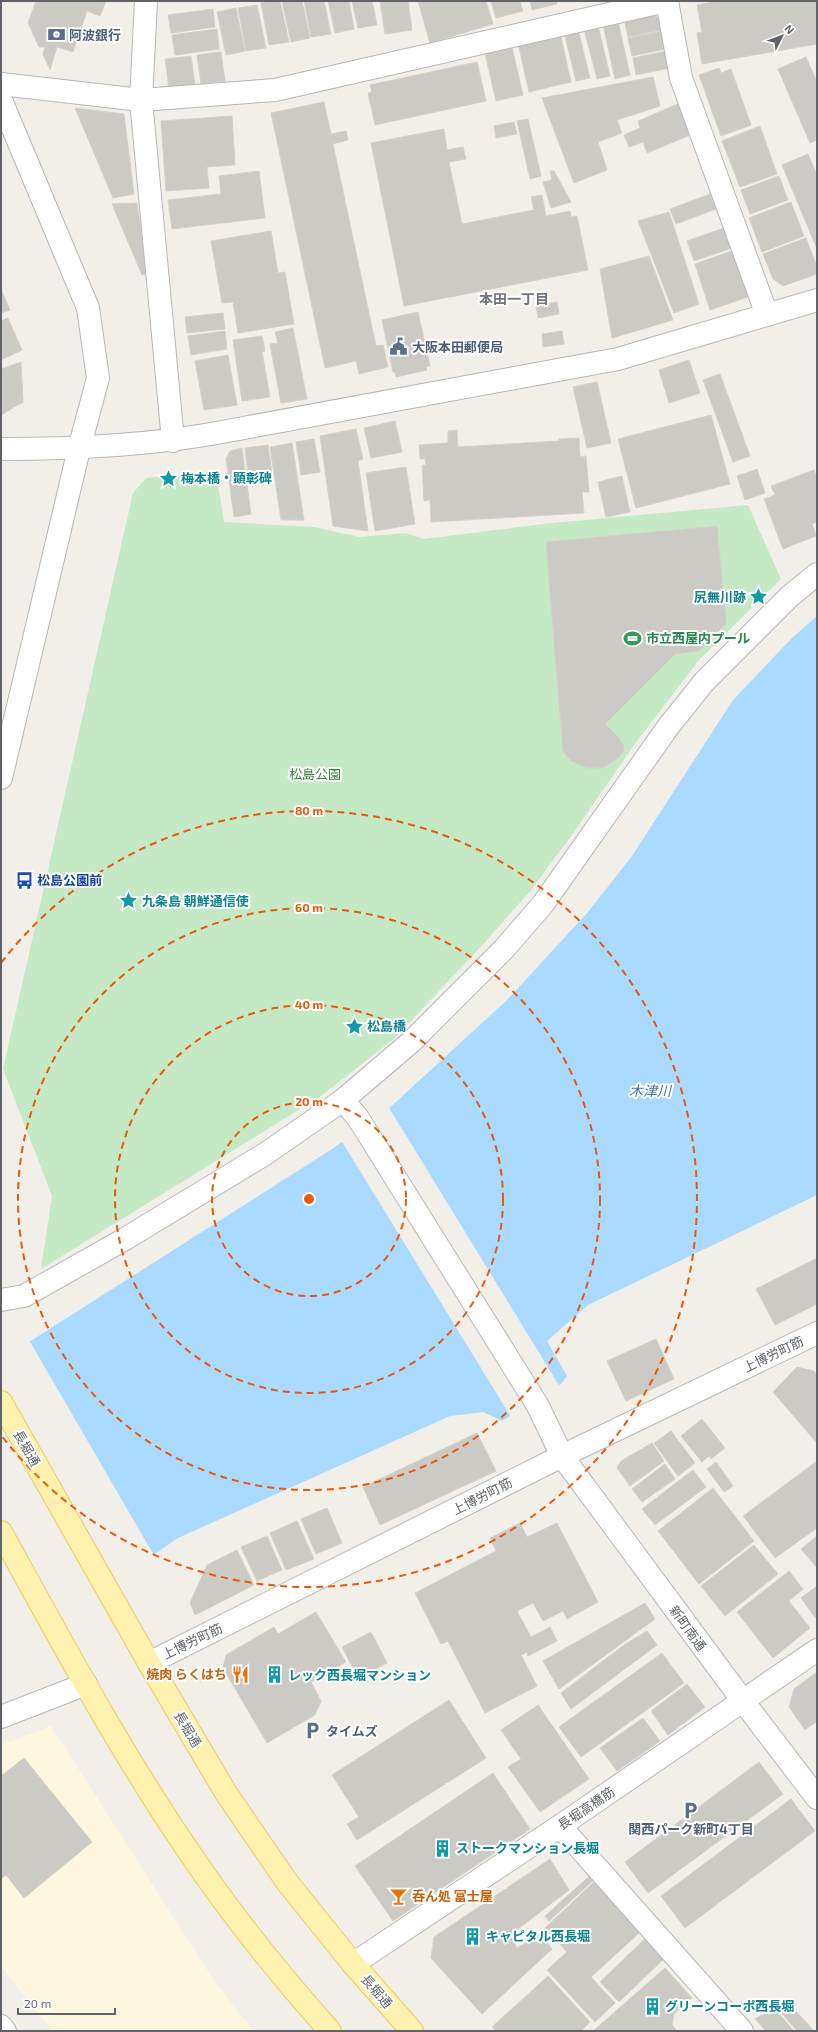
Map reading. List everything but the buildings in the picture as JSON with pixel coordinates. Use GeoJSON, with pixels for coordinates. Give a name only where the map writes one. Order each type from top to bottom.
{"type":"FeatureCollection","features":[{"type":"Feature","properties":{"kind":"main road","name":"長堀通"},"geometry":{"type":"LineString","coordinates":[[1,1402],[149,1663],[239,1812],[287,1882],[353,1964],[412,2031]]}},
{"type":"Feature","properties":{"kind":"main road"},"geometry":{"type":"LineString","coordinates":[[1,1532],[86,1684],[183,1843],[232,1913],[300,1997],[330,2031]]}},
{"type":"Feature","properties":{"kind":"street"},"geometry":{"type":"LineString","coordinates":[[146,1],[141,100],[173,441]]}},
{"type":"Feature","properties":{"kind":"street"},"geometry":{"type":"LineString","coordinates":[[1,84],[141,100],[275,90],[666,1],[681,78],[766,315]]}},
{"type":"Feature","properties":{"kind":"street"},"geometry":{"type":"LineString","coordinates":[[1,100],[88,308],[98,378],[79,449],[1,778]]}},
{"type":"Feature","properties":{"kind":"street"},"geometry":{"type":"LineString","coordinates":[[1,449],[79,449],[173,441],[618,359],[817,300]]}},
{"type":"Feature","properties":{"kind":"street"},"geometry":{"type":"LineString","coordinates":[[1,1300],[24,1296],[125,1239],[265,1154],[343,1100],[411,1042],[504,949],[543,904],[668,727],[704,682],[790,596],[817,574]]}},
{"type":"Feature","properties":{"kind":"street","name":"新町南通"},"geometry":{"type":"LineString","coordinates":[[343,1100],[358,1118],[538,1406],[562,1456],[742,1701],[817,1798]]}},
{"type":"Feature","properties":{"kind":"street","name":"上博労町筋"},"geometry":{"type":"LineString","coordinates":[[149,1663],[562,1456],[814,1339]]}},
{"type":"Feature","properties":{"kind":"street","name":"長堀高橋筋"},"geometry":{"type":"LineString","coordinates":[[353,1964],[560,1826],[817,1650]]}},
{"type":"Feature","properties":{"kind":"street"},"geometry":{"type":"LineString","coordinates":[[1,1717],[86,1684]]}},
{"type":"Feature","properties":{"kind":"street"},"geometry":{"type":"LineString","coordinates":[[560,1826],[742,2031]]}},
{"type":"Feature","properties":{"kind":"street"},"geometry":{"type":"LineString","coordinates":[[1,2026],[5,2031]]}},
{"type":"Feature","properties":{"kind":"shaded area"},"geometry":{"type":"Polygon","coordinates":[[[51,1726],[215,1982],[254,2031],[52,2031],[1,1966],[1,1745],[51,1726]]]}},
{"type":"Feature","properties":{"kind":"green space","name":"松島公園"},"geometry":{"type":"Polygon","coordinates":[[[216,471],[224,522],[314,527],[359,537],[406,533],[424,539],[543,524],[748,505],[781,579],[699,660],[634,745],[572,835],[531,890],[486,941],[395,1038],[321,1096],[41,1269],[52,1196],[3,1069],[133,493],[146,478],[216,471]]]}},
{"type":"Feature","properties":{"kind":"water","name":"木津川"},"geometry":{"type":"Polygon","coordinates":[[[817,616],[817,1195],[588,1305],[547,1341],[567,1376],[561,1384],[502,1421],[483,1412],[450,1416],[178,1538],[149,1558],[1,1640],[1,1357],[29,1342],[329,1151],[385,1112],[507,1000],[588,912],[632,856],[733,700],[792,638],[817,616]]]}},
{"type":"Feature","properties":{"kind":"pier"},"geometry":{"type":"Polygon","coordinates":[[[388,1106],[560,1387],[511,1417],[341,1140],[388,1106]]]}},
{"type":"Feature","properties":{"kind":"pier"},"geometry":{"type":"Polygon","coordinates":[[[29,1340],[155,1557],[2,1642],[1,1355],[29,1340]]]}},
{"type":"Feature","properties":{"kind":"place","name":"阿波銀行"},"geometry":{"type":"Point","coordinates":[56,35]}},
{"type":"Feature","properties":{"kind":"place","name":"大阪本田郵便局"},"geometry":{"type":"Point","coordinates":[399,347]}},
{"type":"Feature","properties":{"kind":"place","name":"梅本橋・顕彰碑"},"geometry":{"type":"Point","coordinates":[168,478]}},
{"type":"Feature","properties":{"kind":"place","name":"尻無川跡"},"geometry":{"type":"Point","coordinates":[759,597]}},
{"type":"Feature","properties":{"kind":"place","name":"市立西屋内プール"},"geometry":{"type":"Point","coordinates":[633,638]}},
{"type":"Feature","properties":{"kind":"place","name":"松島公園前"},"geometry":{"type":"Point","coordinates":[24,880]}},
{"type":"Feature","properties":{"kind":"place","name":"九条島 朝鮮通信使"},"geometry":{"type":"Point","coordinates":[129,901]}},
{"type":"Feature","properties":{"kind":"place","name":"松島橋"},"geometry":{"type":"Point","coordinates":[354,1026]}},
{"type":"Feature","properties":{"kind":"place","name":"焼肉 らくはち"},"geometry":{"type":"Point","coordinates":[240,1674]}},
{"type":"Feature","properties":{"kind":"place","name":"レック西長堀マンション"},"geometry":{"type":"Point","coordinates":[275,1675]}},
{"type":"Feature","properties":{"kind":"place","name":"タイムズ"},"geometry":{"type":"Point","coordinates":[313,1731]}},
{"type":"Feature","properties":{"kind":"place","name":"関西パーク新町4丁目"},"geometry":{"type":"Point","coordinates":[691,1810]}},
{"type":"Feature","properties":{"kind":"place","name":"ストークマンション長堀"},"geometry":{"type":"Point","coordinates":[443,1848]}},
{"type":"Feature","properties":{"kind":"place","name":"呑ん処 富士屋"},"geometry":{"type":"Point","coordinates":[399,1896]}},
{"type":"Feature","properties":{"kind":"place","name":"キャピタル西長堀"},"geometry":{"type":"Point","coordinates":[473,1936]}},
{"type":"Feature","properties":{"kind":"place","name":"グリーンコーポ西長堀"},"geometry":{"type":"Point","coordinates":[652,2006]}},
{"type":"Feature","properties":{"kind":"district","name":"本田一丁目"},"geometry":{"type":"Point","coordinates":[514,299]}}]}
